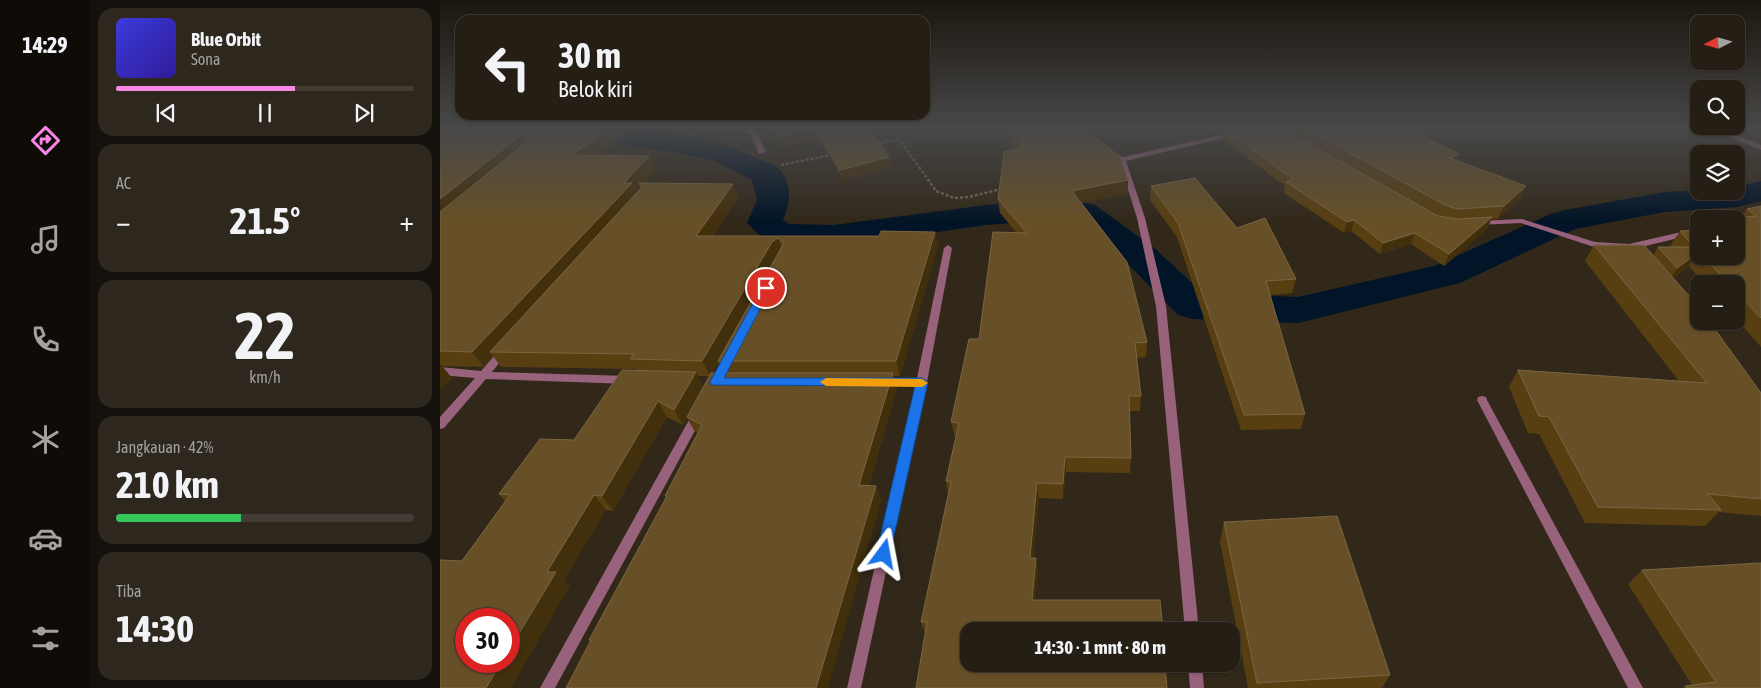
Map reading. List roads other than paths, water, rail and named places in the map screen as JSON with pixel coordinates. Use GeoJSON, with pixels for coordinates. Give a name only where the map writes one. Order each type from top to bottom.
{"type":"FeatureCollection","features":[{"type":"Feature","properties":{"kind":"street"},"geometry":{"type":"LineString","coordinates":[[1120,158],[1122,160],[1145,235],[1158,294],[1191,622]]}},
{"type":"Feature","properties":{"kind":"street"},"geometry":{"type":"LineString","coordinates":[[1122,160],[1130,158]]}},
{"type":"Feature","properties":{"kind":"street"},"geometry":{"type":"LineString","coordinates":[[1472,224],[1510,220],[1536,224],[1594,244],[1632,251],[1690,233]]}},
{"type":"Feature","properties":{"kind":"street"},"geometry":{"type":"LineString","coordinates":[[854,688],[922,382],[948,248]]}},
{"type":"Feature","properties":{"kind":"street"},"geometry":{"type":"LineString","coordinates":[[440,425],[509,346]]}},
{"type":"Feature","properties":{"kind":"street"},"geometry":{"type":"LineString","coordinates":[[440,371],[482,375],[638,380]]}},
{"type":"Feature","properties":{"kind":"street"},"geometry":{"type":"LineString","coordinates":[[873,382],[922,382]]}},
{"type":"Feature","properties":{"kind":"street"},"geometry":{"type":"LineString","coordinates":[[547,688],[706,400]]}},
{"type":"Feature","properties":{"kind":"street"},"geometry":{"type":"LineString","coordinates":[[1482,400],[1636,688]]}},
{"type":"Feature","properties":{"kind":"street"},"geometry":{"type":"LineString","coordinates":[[1196,672],[1198,688]]}},
{"type":"Feature","properties":{"kind":"waterway"},"geometry":{"type":"LineString","coordinates":[[732,158],[767,175],[774,200],[765,223],[780,235],[834,236],[986,215],[1044,211],[1083,212],[1141,256],[1192,306],[1298,310],[1446,275],[1565,220],[1665,202],[1737,197],[1761,191]]}}]}
